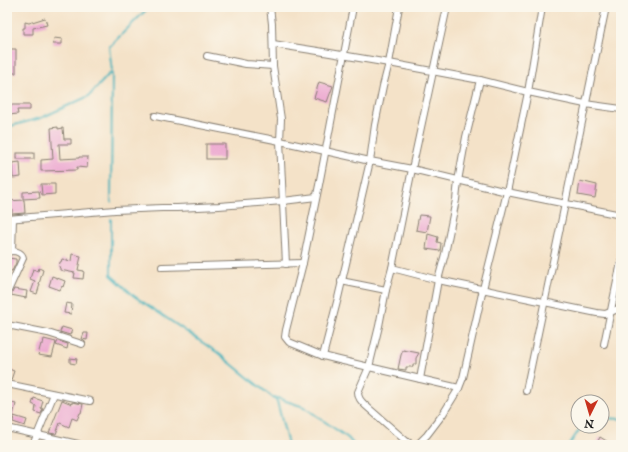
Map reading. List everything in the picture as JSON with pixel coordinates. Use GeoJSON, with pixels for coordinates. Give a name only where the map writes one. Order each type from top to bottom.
{"type":"FeatureCollection","features":[{"type":"Feature","properties":{"kind":"street"},"geometry":{"type":"LineString","coordinates":[[270,7],[273,66],[280,119],[286,264]]}},
{"type":"Feature","properties":{"kind":"street"},"geometry":{"type":"LineString","coordinates":[[353,7],[303,263],[285,337],[288,342],[323,356],[459,388]]}},
{"type":"Feature","properties":{"kind":"street"},"geometry":{"type":"LineString","coordinates":[[323,356],[370,161],[375,125],[389,63],[399,7]]}},
{"type":"Feature","properties":{"kind":"street"},"geometry":{"type":"LineString","coordinates":[[413,445],[400,436],[360,399],[358,392],[369,366],[379,326],[447,7]]}},
{"type":"Feature","properties":{"kind":"street"},"geometry":{"type":"LineString","coordinates":[[417,445],[427,435],[443,414],[459,388],[463,378],[507,192],[528,92],[542,7]]}},
{"type":"Feature","properties":{"kind":"street"},"geometry":{"type":"LineString","coordinates":[[526,391],[606,7]]}},
{"type":"Feature","properties":{"kind":"street"},"geometry":{"type":"LineString","coordinates":[[272,44],[318,50],[343,56],[389,63],[480,80],[585,104],[621,109]]}},
{"type":"Feature","properties":{"kind":"street"},"geometry":{"type":"LineString","coordinates":[[207,56],[246,64],[273,66]]}},
{"type":"Feature","properties":{"kind":"street"},"geometry":{"type":"LineString","coordinates":[[420,379],[438,280],[456,200],[466,137],[480,80]]}},
{"type":"Feature","properties":{"kind":"street"},"geometry":{"type":"LineString","coordinates":[[155,116],[412,169],[507,192],[621,215]]}},
{"type":"Feature","properties":{"kind":"street"},"geometry":{"type":"LineString","coordinates":[[7,293],[23,258],[17,251],[10,251],[10,219],[116,210],[177,208],[283,201],[316,197]]}},
{"type":"Feature","properties":{"kind":"street"},"geometry":{"type":"LineString","coordinates":[[604,344],[621,262]]}},
{"type":"Feature","properties":{"kind":"street"},"geometry":{"type":"LineString","coordinates":[[162,267],[303,263]]}},
{"type":"Feature","properties":{"kind":"street"},"geometry":{"type":"LineString","coordinates":[[392,268],[438,280],[597,313],[605,314],[621,308]]}},
{"type":"Feature","properties":{"kind":"street"},"geometry":{"type":"LineString","coordinates":[[341,281],[386,290]]}},
{"type":"Feature","properties":{"kind":"street"},"geometry":{"type":"LineString","coordinates":[[7,325],[48,333],[82,344]]}},
{"type":"Feature","properties":{"kind":"street"},"geometry":{"type":"LineString","coordinates":[[7,384],[90,401]]}},
{"type":"Feature","properties":{"kind":"street"},"geometry":{"type":"LineString","coordinates":[[33,445],[54,394]]}},
{"type":"Feature","properties":{"kind":"street"},"geometry":{"type":"LineString","coordinates":[[7,428],[78,444]]}},
{"type":"Feature","properties":{"kind":"building"},"geometry":{"type":"Polygon","coordinates":[[[45,18],[47,25],[33,28],[33,34],[23,34],[25,22],[29,23],[45,18]]]}},
{"type":"Feature","properties":{"kind":"building"},"geometry":{"type":"Polygon","coordinates":[[[54,38],[62,39],[62,44],[53,44],[54,38]]]}},
{"type":"Feature","properties":{"kind":"building"},"geometry":{"type":"Polygon","coordinates":[[[10,49],[16,49],[16,73],[7,73],[7,52],[10,52],[10,49]]]}},
{"type":"Feature","properties":{"kind":"building"},"geometry":{"type":"Polygon","coordinates":[[[319,82],[333,86],[327,102],[314,98],[319,82]]]}},
{"type":"Feature","properties":{"kind":"building"},"geometry":{"type":"Polygon","coordinates":[[[8,105],[30,105],[30,110],[17,110],[18,114],[8,115],[8,105]]]}},
{"type":"Feature","properties":{"kind":"building"},"geometry":{"type":"Polygon","coordinates":[[[58,127],[58,129],[63,128],[64,139],[71,139],[71,144],[59,144],[60,159],[88,157],[87,168],[77,167],[77,170],[41,171],[41,160],[53,159],[51,128],[58,127]]]}},
{"type":"Feature","properties":{"kind":"building"},"geometry":{"type":"Polygon","coordinates":[[[206,144],[225,144],[225,159],[206,159],[206,144]]]}},
{"type":"Feature","properties":{"kind":"building"},"geometry":{"type":"Polygon","coordinates":[[[17,153],[34,153],[34,159],[17,159],[17,153]]]}},
{"type":"Feature","properties":{"kind":"building"},"geometry":{"type":"Polygon","coordinates":[[[20,162],[21,177],[13,178],[12,163],[20,162]]]}},
{"type":"Feature","properties":{"kind":"building"},"geometry":{"type":"Polygon","coordinates":[[[580,181],[597,185],[595,198],[578,195],[580,181]]]}},
{"type":"Feature","properties":{"kind":"building"},"geometry":{"type":"Polygon","coordinates":[[[41,184],[55,184],[55,194],[42,195],[41,184]]]}},
{"type":"Feature","properties":{"kind":"building"},"geometry":{"type":"Polygon","coordinates":[[[39,191],[40,198],[23,199],[23,192],[39,191]]]}},
{"type":"Feature","properties":{"kind":"building"},"geometry":{"type":"Polygon","coordinates":[[[24,200],[25,213],[12,214],[12,208],[7,208],[7,201],[24,200]]]}},
{"type":"Feature","properties":{"kind":"building"},"geometry":{"type":"Polygon","coordinates":[[[419,215],[430,216],[427,232],[416,230],[419,215]]]}},
{"type":"Feature","properties":{"kind":"building"},"geometry":{"type":"Polygon","coordinates":[[[428,234],[438,237],[437,242],[441,243],[440,251],[426,249],[428,234]]]}},
{"type":"Feature","properties":{"kind":"building"},"geometry":{"type":"Polygon","coordinates":[[[72,254],[81,256],[78,270],[84,271],[83,279],[74,278],[75,273],[60,270],[59,267],[62,259],[71,261],[72,254]]]}},
{"type":"Feature","properties":{"kind":"building"},"geometry":{"type":"Polygon","coordinates":[[[8,258],[16,259],[16,263],[12,271],[7,270],[8,258]]]}},
{"type":"Feature","properties":{"kind":"building"},"geometry":{"type":"Polygon","coordinates":[[[39,268],[43,270],[37,294],[31,292],[35,281],[30,279],[33,269],[38,271],[39,268]]]}},
{"type":"Feature","properties":{"kind":"building"},"geometry":{"type":"Polygon","coordinates":[[[52,276],[65,281],[60,290],[49,286],[52,276]]]}},
{"type":"Feature","properties":{"kind":"building"},"geometry":{"type":"Polygon","coordinates":[[[14,289],[27,291],[26,298],[11,295],[14,289]]]}},
{"type":"Feature","properties":{"kind":"building"},"geometry":{"type":"Polygon","coordinates":[[[66,303],[72,304],[71,314],[64,313],[66,303]]]}},
{"type":"Feature","properties":{"kind":"building"},"geometry":{"type":"Polygon","coordinates":[[[62,327],[72,330],[70,335],[60,332],[62,327]]]}},
{"type":"Feature","properties":{"kind":"building"},"geometry":{"type":"Polygon","coordinates":[[[84,333],[88,333],[87,340],[82,339],[84,333]]]}},
{"type":"Feature","properties":{"kind":"building"},"geometry":{"type":"Polygon","coordinates":[[[44,339],[56,342],[52,357],[38,355],[44,339]]]}},
{"type":"Feature","properties":{"kind":"building"},"geometry":{"type":"Polygon","coordinates":[[[58,341],[68,344],[67,349],[56,345],[58,341]]]}},
{"type":"Feature","properties":{"kind":"building"},"geometry":{"type":"Polygon","coordinates":[[[403,350],[419,353],[416,358],[416,364],[413,364],[413,367],[406,367],[406,370],[398,369],[403,350]]]}},
{"type":"Feature","properties":{"kind":"building"},"geometry":{"type":"Polygon","coordinates":[[[70,358],[77,359],[76,364],[70,363],[70,358]]]}},
{"type":"Feature","properties":{"kind":"building"},"geometry":{"type":"Polygon","coordinates":[[[9,369],[14,371],[11,380],[7,380],[9,369]]]}},
{"type":"Feature","properties":{"kind":"building"},"geometry":{"type":"Polygon","coordinates":[[[34,398],[43,401],[41,408],[43,409],[41,414],[35,412],[36,406],[32,404],[34,398]]]}},
{"type":"Feature","properties":{"kind":"building"},"geometry":{"type":"Polygon","coordinates":[[[62,400],[72,404],[72,402],[83,404],[81,413],[77,420],[72,418],[69,427],[60,423],[56,434],[49,433],[62,400]]]}},
{"type":"Feature","properties":{"kind":"building"},"geometry":{"type":"Polygon","coordinates":[[[12,403],[16,404],[12,419],[7,418],[7,410],[9,411],[12,403]]]}},
{"type":"Feature","properties":{"kind":"building"},"geometry":{"type":"Polygon","coordinates":[[[14,416],[27,420],[25,426],[13,422],[14,416]]]}},
{"type":"Feature","properties":{"kind":"building"},"geometry":{"type":"Polygon","coordinates":[[[600,437],[613,445],[596,445],[600,437]]]}},
{"type":"Feature","properties":{"kind":"waterway"},"geometry":{"type":"LineString","coordinates":[[111,202],[112,71],[109,47],[149,7]]}},
{"type":"Feature","properties":{"kind":"waterway"},"geometry":{"type":"LineString","coordinates":[[7,127],[41,118],[89,96],[111,72]]}},
{"type":"Feature","properties":{"kind":"waterway"},"geometry":{"type":"LineString","coordinates":[[111,219],[111,275],[134,296],[218,353],[277,401],[288,445]]}},
{"type":"Feature","properties":{"kind":"waterway"},"geometry":{"type":"LineString","coordinates":[[274,397],[304,407],[348,438],[354,445]]}},
{"type":"Feature","properties":{"kind":"waterway"},"geometry":{"type":"LineString","coordinates":[[610,418],[621,419]]}},
{"type":"Feature","properties":{"kind":"waterway"},"geometry":{"type":"LineString","coordinates":[[569,445],[577,434]]}}]}
